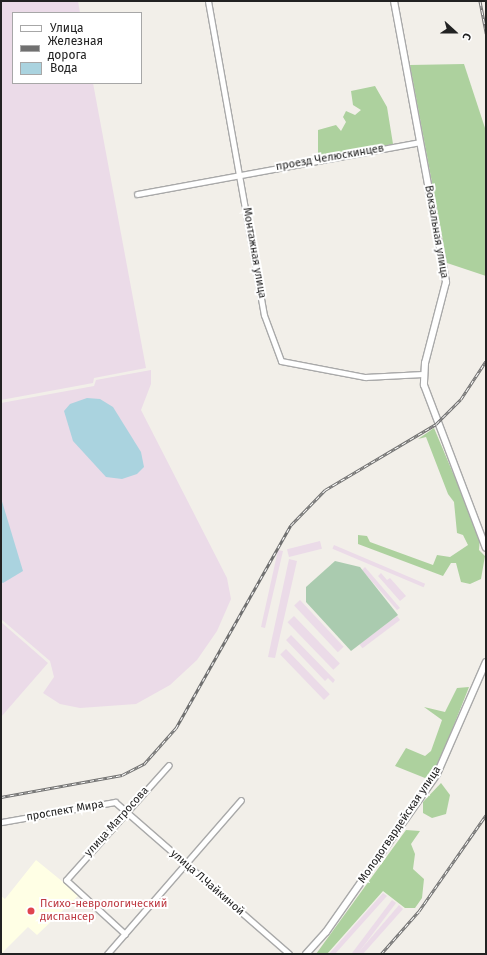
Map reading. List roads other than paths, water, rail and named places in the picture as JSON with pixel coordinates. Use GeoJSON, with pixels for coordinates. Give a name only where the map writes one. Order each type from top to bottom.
{"type":"FeatureCollection","features":[{"type":"Feature","properties":{"kind":"street","name":"Монтажная улица"},"geometry":{"type":"LineString","coordinates":[[208,1],[240,173],[264,315],[281,361],[365,377],[423,374]]}},
{"type":"Feature","properties":{"kind":"street","name":"Вокзальная улица"},"geometry":{"type":"LineString","coordinates":[[394,1],[446,282],[423,374],[430,406],[486,548]]}},
{"type":"Feature","properties":{"kind":"street","name":"проезд Челюскинцев"},"geometry":{"type":"LineString","coordinates":[[137,194],[240,173],[419,142]]}},
{"type":"Feature","properties":{"kind":"street","name":"Молодогвардейская улица"},"geometry":{"type":"LineString","coordinates":[[306,954],[326,932],[437,774],[486,662]]}},
{"type":"Feature","properties":{"kind":"street","name":"улица Матросова"},"geometry":{"type":"LineString","coordinates":[[125,934],[66,880],[169,765]]}},
{"type":"Feature","properties":{"kind":"street"},"geometry":{"type":"LineString","coordinates":[[107,954],[184,863],[241,800]]}},
{"type":"Feature","properties":{"kind":"street","name":"проспект Мира"},"geometry":{"type":"LineString","coordinates":[[1,822],[114,802],[127,811]]}},
{"type":"Feature","properties":{"kind":"street","name":"улица Л.Чайкиной"},"geometry":{"type":"LineString","coordinates":[[127,811],[184,863],[289,954]]}},
{"type":"Feature","properties":{"kind":"water"},"geometry":{"type":"Polygon","coordinates":[[[87,398],[100,399],[113,407],[141,452],[144,467],[137,474],[122,479],[106,477],[73,441],[64,411],[70,404],[87,398]]]}},
{"type":"Feature","properties":{"kind":"water"},"geometry":{"type":"Polygon","coordinates":[[[1,498],[23,571],[3,583],[1,582],[1,498]]]}},
{"type":"Feature","properties":{"kind":"railway"},"geometry":{"type":"LineString","coordinates":[[480,1],[486,33]]}},
{"type":"Feature","properties":{"kind":"railway"},"geometry":{"type":"LineString","coordinates":[[1,797],[122,775],[144,764],[176,728],[291,525],[325,490],[436,424],[461,399],[486,361]]}},
{"type":"Feature","properties":{"kind":"railway"},"geometry":{"type":"LineString","coordinates":[[381,954],[419,911],[486,815]]}},
{"type":"Feature","properties":{"kind":"place","name":"Психо-неврологический диспансер"},"geometry":{"type":"Point","coordinates":[31,911]}}]}
